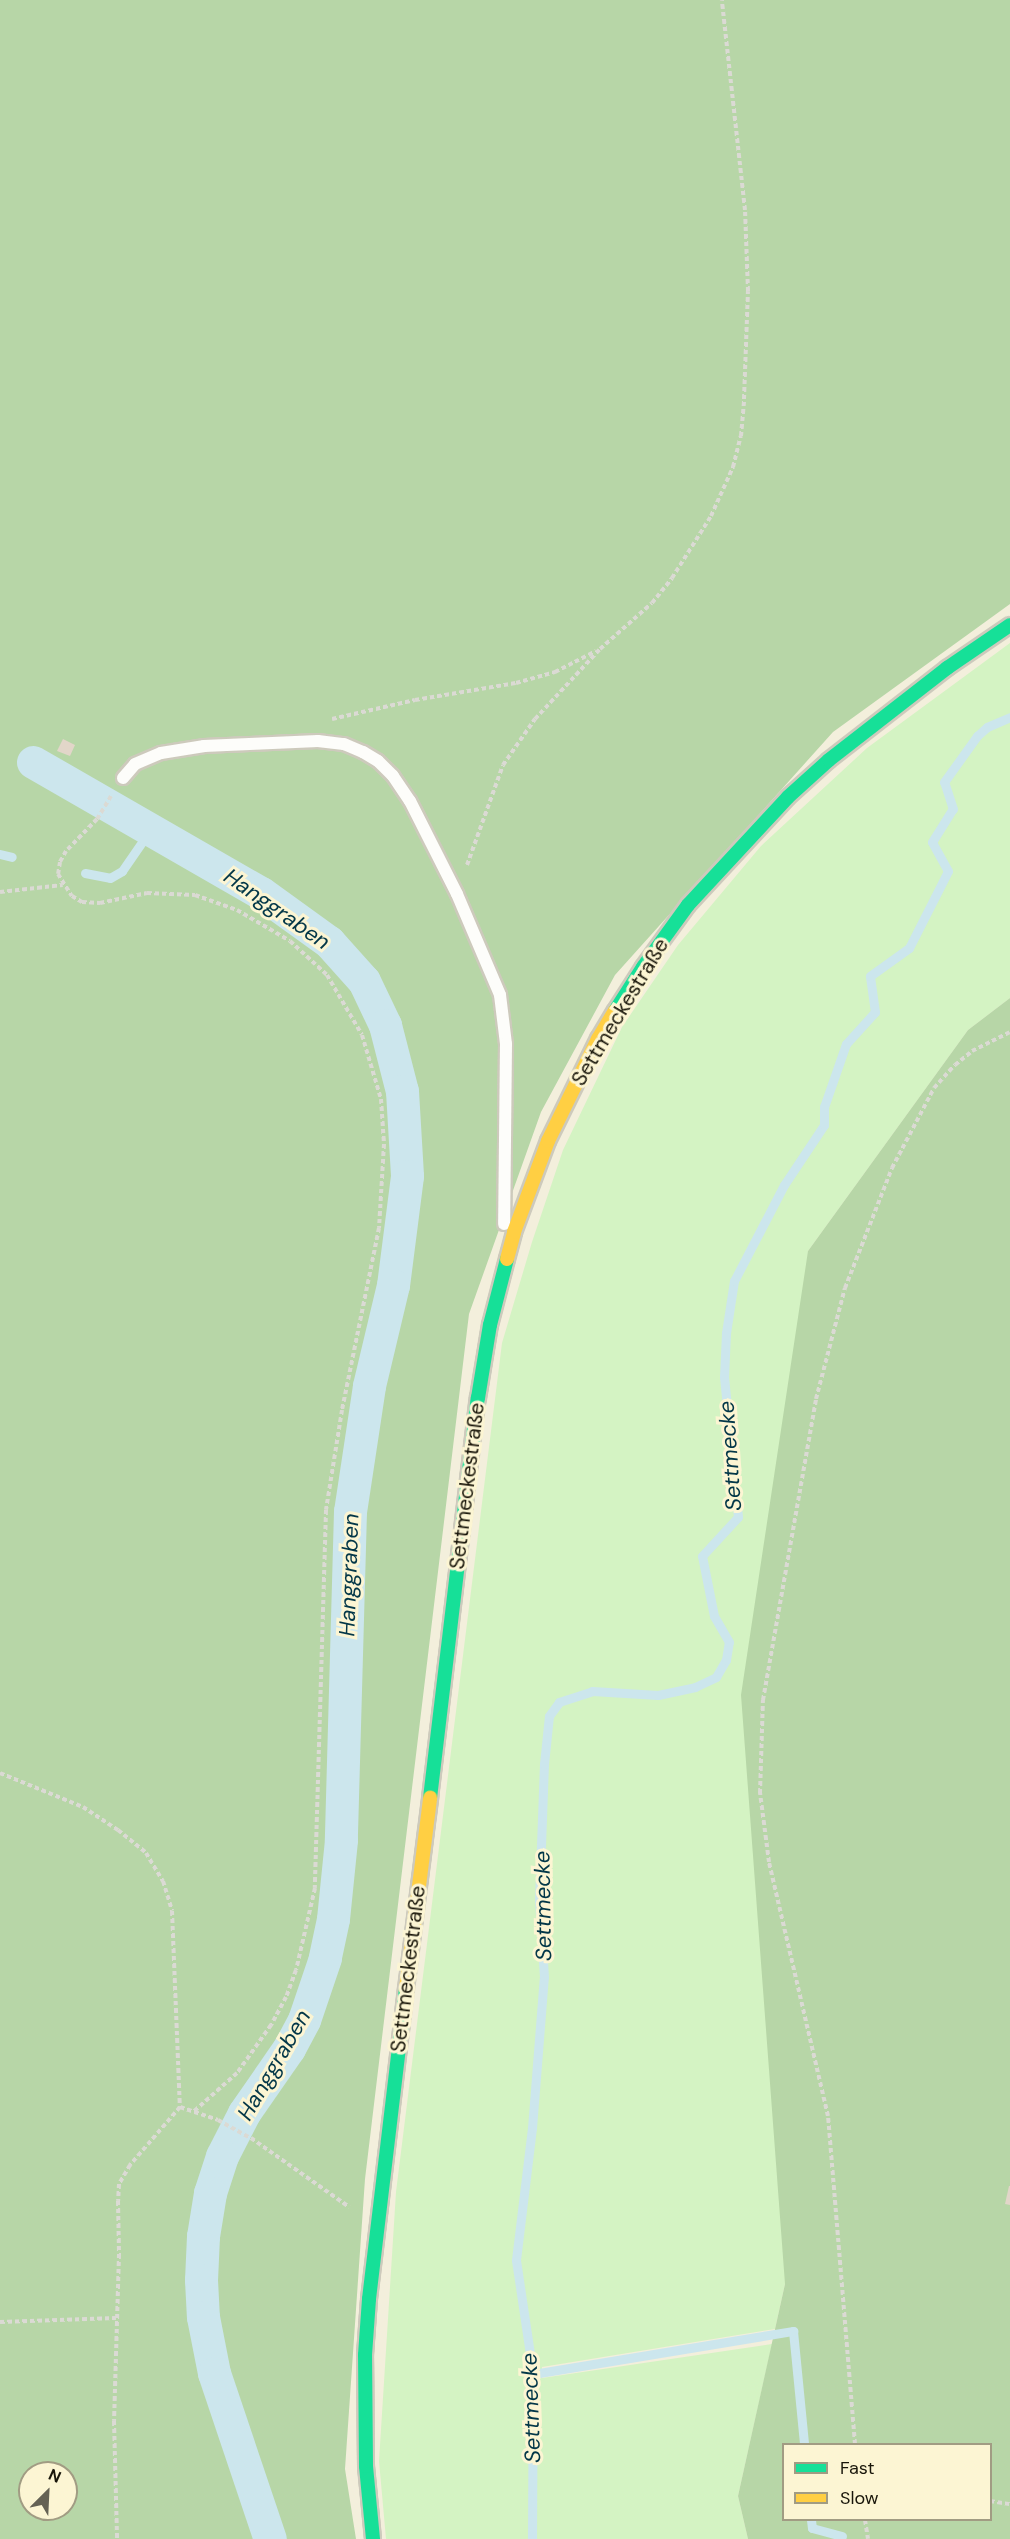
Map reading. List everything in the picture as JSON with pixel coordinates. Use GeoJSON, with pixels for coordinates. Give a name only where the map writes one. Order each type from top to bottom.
{"type":"FeatureCollection","features":[{"type":"Feature","properties":{"kind":"street","name":"Settmeckestraße"},"geometry":{"type":"LineString","coordinates":[[373,2539],[366,2466],[365,2355],[377,2228],[478,1398],[490,1325],[514,1232],[548,1141],[579,1077],[623,997],[688,905],[788,797],[829,760],[947,668],[1010,625]]}},
{"type":"Feature","properties":{"kind":"lane"},"geometry":{"type":"LineString","coordinates":[[119,782],[144,758],[204,746],[318,741],[344,744],[378,761],[393,776],[410,801],[457,894],[500,995],[506,1065],[503,1269]]}},
{"type":"Feature","properties":{"kind":"path"},"geometry":{"type":"LineString","coordinates":[[457,894],[503,765],[535,719],[600,649],[645,609],[672,578],[724,491],[741,436],[748,291],[745,210],[722,0]]}},
{"type":"Feature","properties":{"kind":"path"},"geometry":{"type":"LineString","coordinates":[[331,719],[416,700],[516,683],[555,672],[600,649]]}},
{"type":"Feature","properties":{"kind":"path"},"geometry":{"type":"LineString","coordinates":[[119,782],[97,819],[66,851],[60,862],[58,874],[72,896],[90,903],[147,893],[195,895],[237,910],[290,941],[327,975],[346,1005],[362,1035],[381,1099],[383,1155],[379,1228],[342,1410],[326,1510],[319,1831],[315,1888],[296,1970],[286,1997],[271,2025],[237,2073],[193,2112]]}},
{"type":"Feature","properties":{"kind":"path"},"geometry":{"type":"LineString","coordinates":[[0,892],[63,885]]}},
{"type":"Feature","properties":{"kind":"path"},"geometry":{"type":"LineString","coordinates":[[855,2443],[828,2116],[769,1862],[760,1793],[763,1700],[816,1400],[829,1341],[855,1259],[892,1168],[934,1088],[955,1065],[972,1052],[1010,1032]]}},
{"type":"Feature","properties":{"kind":"path"},"geometry":{"type":"LineString","coordinates":[[0,1773],[83,1807],[146,1853],[163,1881],[172,1911],[180,2107],[130,2165],[119,2184],[114,2421],[117,2539]]}},
{"type":"Feature","properties":{"kind":"path"},"geometry":{"type":"LineString","coordinates":[[180,2107],[218,2120],[251,2138],[377,2228]]}},
{"type":"Feature","properties":{"kind":"path"},"geometry":{"type":"LineString","coordinates":[[0,2322],[116,2318]]}},
{"type":"Feature","properties":{"kind":"path"},"geometry":{"type":"LineString","coordinates":[[992,2501],[1010,2504]]}},
{"type":"Feature","properties":{"kind":"path"},"geometry":{"type":"LineString","coordinates":[[865,2521],[868,2539]]}},
{"type":"Feature","properties":{"kind":"green space"},"geometry":{"type":"Polygon","coordinates":[[[0,0],[1010,0],[1010,604],[833,732],[615,975],[541,1112],[469,1314],[365,2179],[345,2469],[356,2539],[0,2539],[0,0]]]}},
{"type":"Feature","properties":{"kind":"green space"},"geometry":{"type":"Polygon","coordinates":[[[1010,643],[1010,998],[968,1030],[808,1251],[785,2284],[775,2329],[542,2367],[542,2378],[772,2344],[738,2496],[748,2539],[386,2539],[379,2461],[396,2192],[502,1343],[532,1242],[563,1150],[622,1027],[678,945],[761,846],[867,748],[1010,643]]]}},
{"type":"Feature","properties":{"kind":"green space"},"geometry":{"type":"Polygon","coordinates":[[[1010,998],[1010,2539],[748,2539],[738,2496],[785,2284],[741,1695],[808,1251],[968,1030],[1010,998]]]}},
{"type":"Feature","properties":{"kind":"building"},"geometry":{"type":"Polygon","coordinates":[[[63,739],[75,745],[70,756],[57,751],[63,739]]]}},
{"type":"Feature","properties":{"kind":"building"},"geometry":{"type":"Polygon","coordinates":[[[1010,2186],[1010,2205],[1005,2204],[1010,2186]]]}},
{"type":"Feature","properties":{"kind":"waterway","name":"Settmecke"},"geometry":{"type":"LineString","coordinates":[[532,2539],[533,2374],[516,2260],[532,2128],[544,1977],[539,1900],[544,1764],[549,1716],[559,1702],[592,1691],[658,1695],[695,1687],[716,1677],[726,1660],[729,1642],[714,1616],[702,1556],[738,1517],[724,1377],[726,1333],[734,1281],[784,1185],[824,1125],[824,1107],[846,1044],[875,1012],[870,976],[909,948],[948,871],[932,842],[953,809],[944,782],[977,736],[987,727],[1010,717]]}},
{"type":"Feature","properties":{"kind":"waterway","name":"Hanggraben"},"geometry":{"type":"LineString","coordinates":[[33,762],[261,893],[329,942],[364,981],[385,1025],[402,1091],[407,1176],[393,1285],[369,1386],[350,1511],[341,1840],[333,1919],[325,1958],[304,2020],[289,2048],[244,2113],[222,2156],[210,2193],[203,2236],[201,2280],[203,2317],[214,2373],[270,2539]]}},
{"type":"Feature","properties":{"kind":"waterway"},"geometry":{"type":"LineString","coordinates":[[85,873],[110,878],[122,871],[151,829]]}},
{"type":"Feature","properties":{"kind":"waterway"},"geometry":{"type":"LineString","coordinates":[[0,854],[12,857]]}},
{"type":"Feature","properties":{"kind":"waterway"},"geometry":{"type":"LineString","coordinates":[[533,2374],[793,2331],[804,2443]]}},
{"type":"Feature","properties":{"kind":"waterway"},"geometry":{"type":"LineString","coordinates":[[811,2521],[812,2528],[842,2536]]}},
{"type":"Feature","properties":{"kind":"traffic: fast"},"geometry":{"type":"LineString","coordinates":[[615,1011],[643,967],[688,905],[788,797],[829,760],[947,668],[1010,625]]}},
{"type":"Feature","properties":{"kind":"traffic: fast"},"geometry":{"type":"LineString","coordinates":[[430,1798],[478,1398],[490,1325],[507,1259]]}},
{"type":"Feature","properties":{"kind":"traffic: fast"},"geometry":{"type":"LineString","coordinates":[[373,2539],[366,2466],[365,2355],[369,2299],[406,1989]]}},
{"type":"Feature","properties":{"kind":"traffic: slow"},"geometry":{"type":"LineString","coordinates":[[507,1259],[514,1232],[548,1141],[598,1039],[615,1011]]}},
{"type":"Feature","properties":{"kind":"traffic: slow"},"geometry":{"type":"LineString","coordinates":[[406,1989],[430,1798]]}}]}
